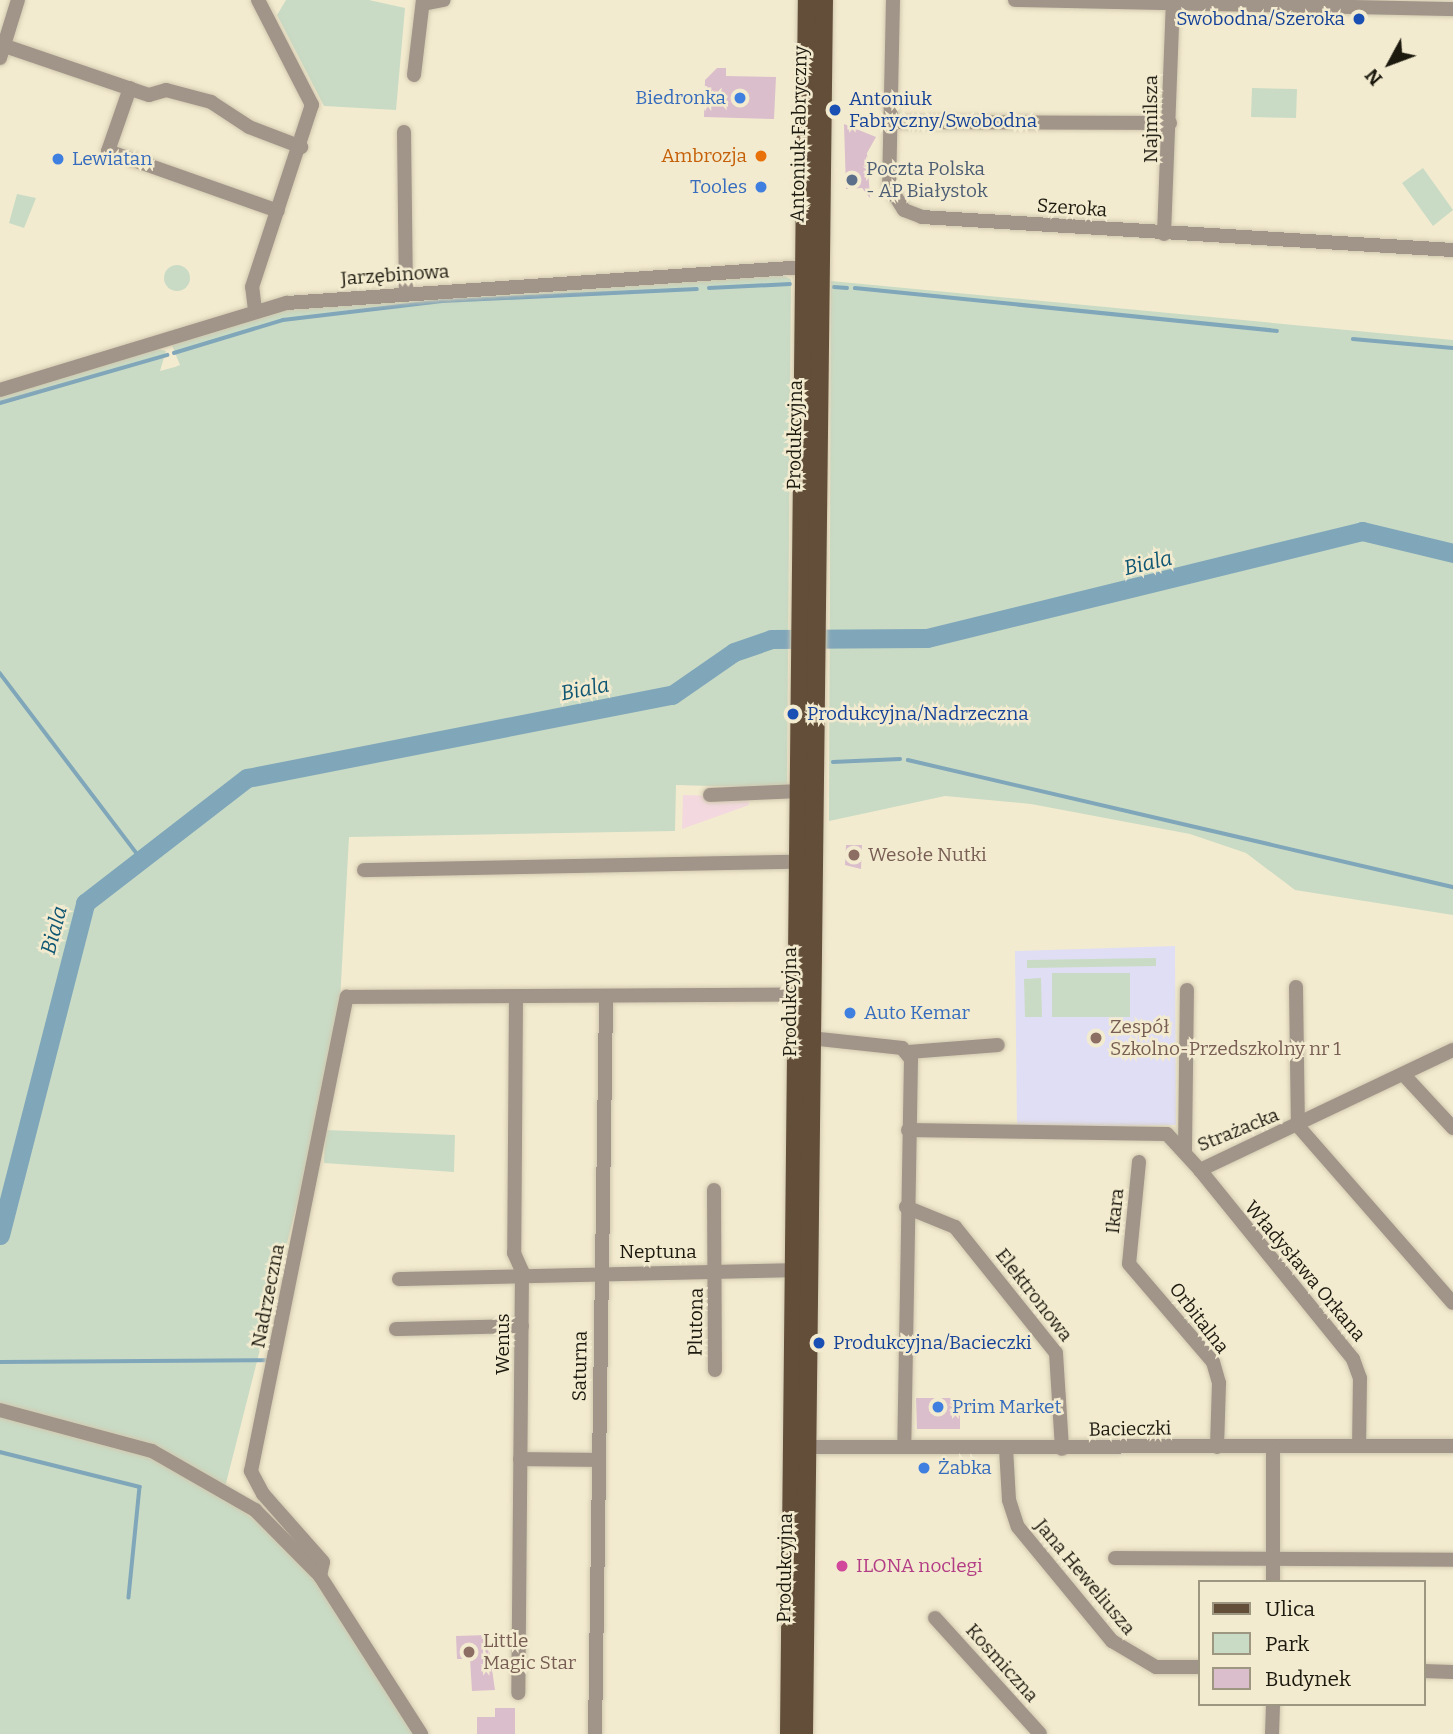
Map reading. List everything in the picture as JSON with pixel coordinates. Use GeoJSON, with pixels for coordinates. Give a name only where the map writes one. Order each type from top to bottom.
{"type":"FeatureCollection","features":[{"type":"Feature","properties":{"kind":"main road","name":"Antoniuk Fabryczny"},"geometry":{"type":"LineString","coordinates":[[807,0],[811,268]]}},
{"type":"Feature","properties":{"kind":"main road","name":"Antoniuk Fabryczny"},"geometry":{"type":"LineString","coordinates":[[811,268],[824,0]]}},
{"type":"Feature","properties":{"kind":"main road","name":"Produkcyjna"},"geometry":{"type":"LineString","coordinates":[[804,1734],[797,995],[799,791],[808,619],[811,268]]}},
{"type":"Feature","properties":{"kind":"main road","name":"Produkcyjna"},"geometry":{"type":"LineString","coordinates":[[801,1270],[810,1038],[807,652]]}},
{"type":"Feature","properties":{"kind":"main road","name":"Produkcyjna"},"geometry":{"type":"LineString","coordinates":[[789,1734],[800,1447]]}},
{"type":"Feature","properties":{"kind":"street"},"geometry":{"type":"LineString","coordinates":[[18,0],[4,52],[130,88],[211,102],[249,127],[301,147]]}},
{"type":"Feature","properties":{"kind":"street"},"geometry":{"type":"LineString","coordinates":[[255,310],[252,287],[301,147],[310,94],[258,0]]}},
{"type":"Feature","properties":{"kind":"street"},"geometry":{"type":"LineString","coordinates":[[414,75],[423,2],[444,0]]}},
{"type":"Feature","properties":{"kind":"street","name":"Szeroka"},"geometry":{"type":"LineString","coordinates":[[893,0],[889,186],[904,210],[1164,234],[1453,250]]}},
{"type":"Feature","properties":{"kind":"street"},"geometry":{"type":"LineString","coordinates":[[1015,0],[1453,9]]}},
{"type":"Feature","properties":{"kind":"street","name":"Najmilsza"},"geometry":{"type":"LineString","coordinates":[[1164,234],[1173,4]]}},
{"type":"Feature","properties":{"kind":"street"},"geometry":{"type":"LineString","coordinates":[[130,88],[108,151],[278,211]]}},
{"type":"Feature","properties":{"kind":"street"},"geometry":{"type":"LineString","coordinates":[[891,122],[1170,123]]}},
{"type":"Feature","properties":{"kind":"street"},"geometry":{"type":"LineString","coordinates":[[404,132],[405,293]]}},
{"type":"Feature","properties":{"kind":"street","name":"Jarzębinowa"},"geometry":{"type":"LineString","coordinates":[[0,390],[255,310],[405,293],[811,268]]}},
{"type":"Feature","properties":{"kind":"street"},"geometry":{"type":"LineString","coordinates":[[710,794],[799,791]]}},
{"type":"Feature","properties":{"kind":"street"},"geometry":{"type":"LineString","coordinates":[[364,870],[798,862]]}},
{"type":"Feature","properties":{"kind":"street"},"geometry":{"type":"LineString","coordinates":[[1296,987],[1298,1126],[1453,1303]]}},
{"type":"Feature","properties":{"kind":"street"},"geometry":{"type":"LineString","coordinates":[[1185,1150],[1188,990]]}},
{"type":"Feature","properties":{"kind":"street"},"geometry":{"type":"LineString","coordinates":[[516,997],[797,995]]}},
{"type":"Feature","properties":{"kind":"street","name":"Nadrzeczna"},"geometry":{"type":"LineString","coordinates":[[320,1576],[323,1562],[263,1494],[251,1471],[347,997],[516,997]]}},
{"type":"Feature","properties":{"kind":"street","name":"Wenus"},"geometry":{"type":"LineString","coordinates":[[516,997],[514,1253],[522,1271],[518,1692]]}},
{"type":"Feature","properties":{"kind":"street","name":"Saturna"},"geometry":{"type":"LineString","coordinates":[[595,1734],[606,998]]}},
{"type":"Feature","properties":{"kind":"street"},"geometry":{"type":"LineString","coordinates":[[810,1038],[909,1052],[998,1045]]}},
{"type":"Feature","properties":{"kind":"street","name":"Strażacka"},"geometry":{"type":"LineString","coordinates":[[908,1130],[1167,1134],[1185,1150],[1200,1170],[1298,1126],[1453,1050]]}},
{"type":"Feature","properties":{"kind":"street"},"geometry":{"type":"LineString","coordinates":[[904,1447],[909,1052]]}},
{"type":"Feature","properties":{"kind":"street"},"geometry":{"type":"LineString","coordinates":[[1403,1074],[1453,1128]]}},
{"type":"Feature","properties":{"kind":"street","name":"Ikara"},"geometry":{"type":"LineString","coordinates":[[1129,1264],[1139,1162]]}},
{"type":"Feature","properties":{"kind":"street","name":"Władysława Orkana"},"geometry":{"type":"LineString","coordinates":[[1200,1170],[1353,1359],[1360,1378],[1359,1446]]}},
{"type":"Feature","properties":{"kind":"street","name":"Plutona"},"geometry":{"type":"LineString","coordinates":[[714,1190],[715,1370]]}},
{"type":"Feature","properties":{"kind":"street","name":"Elektronowa"},"geometry":{"type":"LineString","coordinates":[[905,1207],[955,1227],[1056,1353],[1062,1449]]}},
{"type":"Feature","properties":{"kind":"street","name":"Orbitalna"},"geometry":{"type":"LineString","coordinates":[[1129,1264],[1213,1362],[1219,1383],[1217,1447]]}},
{"type":"Feature","properties":{"kind":"street","name":"Neptuna"},"geometry":{"type":"LineString","coordinates":[[399,1279],[522,1271],[801,1270]]}},
{"type":"Feature","properties":{"kind":"street"},"geometry":{"type":"LineString","coordinates":[[396,1329],[522,1326]]}},
{"type":"Feature","properties":{"kind":"street"},"geometry":{"type":"LineString","coordinates":[[0,1410],[135,1445],[201,1475],[278,1528],[320,1576],[421,1734]]}},
{"type":"Feature","properties":{"kind":"street","name":"Bacieczki"},"geometry":{"type":"LineString","coordinates":[[800,1447],[1062,1449],[1453,1446]]}},
{"type":"Feature","properties":{"kind":"street"},"geometry":{"type":"LineString","coordinates":[[1273,1447],[1273,1580]]}},
{"type":"Feature","properties":{"kind":"street","name":"Jana Heweliusza"},"geometry":{"type":"LineString","coordinates":[[1006,1448],[1009,1500],[1018,1527],[1112,1641],[1156,1667],[1198,1667]]}},
{"type":"Feature","properties":{"kind":"street"},"geometry":{"type":"LineString","coordinates":[[520,1459],[598,1460]]}},
{"type":"Feature","properties":{"kind":"street"},"geometry":{"type":"LineString","coordinates":[[1115,1558],[1453,1560]]}},
{"type":"Feature","properties":{"kind":"street","name":"Kosmiczna"},"geometry":{"type":"LineString","coordinates":[[935,1618],[1041,1734]]}},
{"type":"Feature","properties":{"kind":"street"},"geometry":{"type":"LineString","coordinates":[[1425,1671],[1453,1672]]}},
{"type":"Feature","properties":{"kind":"street"},"geometry":{"type":"LineString","coordinates":[[1272,1734],[1273,1706]]}},
{"type":"Feature","properties":{"kind":"shaded area"},"geometry":{"type":"Polygon","coordinates":[[[683,795],[748,797],[749,805],[682,829],[683,795]]]}},
{"type":"Feature","properties":{"kind":"shaded area","name":"Zespół Szkolno-Przedszkolny nr 1"},"geometry":{"type":"Polygon","coordinates":[[[1175,946],[1176,1125],[1017,1128],[1015,951],[1175,946]]]}},
{"type":"Feature","properties":{"kind":"green space"},"geometry":{"type":"Polygon","coordinates":[[[286,0],[369,0],[405,8],[396,110],[324,106],[277,15],[286,0]]]}},
{"type":"Feature","properties":{"kind":"green space"},"geometry":{"type":"Polygon","coordinates":[[[1252,88],[1297,89],[1296,118],[1251,117],[1252,88]]]}},
{"type":"Feature","properties":{"kind":"green space"},"geometry":{"type":"Polygon","coordinates":[[[1423,168],[1453,210],[1433,226],[1402,183],[1423,168]]]}},
{"type":"Feature","properties":{"kind":"green space"},"geometry":{"type":"Polygon","coordinates":[[[17,194],[36,198],[24,228],[9,223],[17,194]]]}},
{"type":"Feature","properties":{"kind":"green space"},"geometry":{"type":"Polygon","coordinates":[[[177,265],[186,269],[190,278],[186,287],[177,291],[168,287],[164,278],[168,269],[177,265]]]}},
{"type":"Feature","properties":{"kind":"green space"},"geometry":{"type":"Polygon","coordinates":[[[779,274],[791,279],[787,788],[676,785],[675,831],[349,837],[340,1001],[312,1145],[223,1495],[283,1543],[327,1596],[414,1734],[0,1734],[0,395],[153,348],[166,351],[160,371],[175,367],[180,365],[171,343],[289,309],[779,274]]]}},
{"type":"Feature","properties":{"kind":"green space"},"geometry":{"type":"Polygon","coordinates":[[[831,281],[1453,340],[1453,915],[1295,890],[1246,853],[1190,834],[1031,804],[945,796],[829,821],[831,281]]]}},
{"type":"Feature","properties":{"kind":"green space"},"geometry":{"type":"Polygon","coordinates":[[[1156,958],[1156,966],[1027,968],[1027,960],[1156,958]]]}},
{"type":"Feature","properties":{"kind":"green space"},"geometry":{"type":"Polygon","coordinates":[[[1052,973],[1130,973],[1130,1017],[1052,1017],[1052,973]]]}},
{"type":"Feature","properties":{"kind":"green space"},"geometry":{"type":"Polygon","coordinates":[[[1041,978],[1042,1017],[1025,1017],[1024,979],[1041,978]]]}},
{"type":"Feature","properties":{"kind":"green space"},"geometry":{"type":"Polygon","coordinates":[[[325,1130],[455,1135],[454,1172],[324,1163],[325,1130]]]}},
{"type":"Feature","properties":{"kind":"building","name":"Biedronka"},"geometry":{"type":"Polygon","coordinates":[[[717,68],[726,68],[726,76],[776,77],[774,119],[704,117],[705,80],[717,68]]]}},
{"type":"Feature","properties":{"kind":"building"},"geometry":{"type":"Polygon","coordinates":[[[844,124],[876,137],[867,153],[870,198],[862,188],[846,189],[844,124]]]}},
{"type":"Feature","properties":{"kind":"building","name":"Wesołe Nutki"},"geometry":{"type":"Polygon","coordinates":[[[846,845],[862,845],[861,869],[845,865],[846,845]]]}},
{"type":"Feature","properties":{"kind":"building","name":"Prim Market"},"geometry":{"type":"Polygon","coordinates":[[[916,1398],[960,1398],[960,1429],[917,1429],[916,1398]]]}},
{"type":"Feature","properties":{"kind":"building"},"geometry":{"type":"Polygon","coordinates":[[[487,1635],[495,1690],[472,1691],[470,1659],[457,1659],[456,1636],[487,1635]]]}},
{"type":"Feature","properties":{"kind":"building"},"geometry":{"type":"Polygon","coordinates":[[[495,1708],[515,1708],[515,1734],[477,1734],[477,1717],[495,1717],[495,1708]]]}},
{"type":"Feature","properties":{"kind":"waterway"},"geometry":{"type":"LineString","coordinates":[[709,288],[790,284]]}},
{"type":"Feature","properties":{"kind":"waterway"},"geometry":{"type":"LineString","coordinates":[[834,287],[847,288]]}},
{"type":"Feature","properties":{"kind":"waterway"},"geometry":{"type":"LineString","coordinates":[[855,288],[1277,331]]}},
{"type":"Feature","properties":{"kind":"waterway"},"geometry":{"type":"LineString","coordinates":[[174,353],[283,320],[442,301],[697,289]]}},
{"type":"Feature","properties":{"kind":"waterway"},"geometry":{"type":"LineString","coordinates":[[1353,339],[1453,348]]}},
{"type":"Feature","properties":{"kind":"waterway"},"geometry":{"type":"LineString","coordinates":[[0,403],[167,355]]}},
{"type":"Feature","properties":{"kind":"waterway","name":"Biala"},"geometry":{"type":"LineString","coordinates":[[0,1235],[85,903],[247,778],[672,695],[734,652],[771,639],[927,638],[1362,531],[1453,553]]}},
{"type":"Feature","properties":{"kind":"waterway"},"geometry":{"type":"LineString","coordinates":[[0,673],[141,859]]}},
{"type":"Feature","properties":{"kind":"waterway"},"geometry":{"type":"LineString","coordinates":[[833,762],[900,759]]}},
{"type":"Feature","properties":{"kind":"waterway"},"geometry":{"type":"LineString","coordinates":[[908,760],[1453,887]]}},
{"type":"Feature","properties":{"kind":"waterway"},"geometry":{"type":"LineString","coordinates":[[0,1362],[267,1360]]}},
{"type":"Feature","properties":{"kind":"waterway"},"geometry":{"type":"LineString","coordinates":[[0,1452],[140,1487],[129,1597]]}},
{"type":"Feature","properties":{"kind":"place","name":"Swobodna/Szeroka"},"geometry":{"type":"Point","coordinates":[1359,19]}},
{"type":"Feature","properties":{"kind":"place","name":"Biedronka"},"geometry":{"type":"Point","coordinates":[740,98]}},
{"type":"Feature","properties":{"kind":"place","name":"Antoniuk Fabryczny/Swobodna"},"geometry":{"type":"Point","coordinates":[835,110]}},
{"type":"Feature","properties":{"kind":"place","name":"Ambrozja"},"geometry":{"type":"Point","coordinates":[761,156]}},
{"type":"Feature","properties":{"kind":"place","name":"Lewiatan"},"geometry":{"type":"Point","coordinates":[58,159]}},
{"type":"Feature","properties":{"kind":"place","name":"Poczta Polska - AP Białystok"},"geometry":{"type":"Point","coordinates":[852,180]}},
{"type":"Feature","properties":{"kind":"place","name":"Tooles"},"geometry":{"type":"Point","coordinates":[761,187]}},
{"type":"Feature","properties":{"kind":"place","name":"Produkcyjna/Nadrzeczna"},"geometry":{"type":"Point","coordinates":[793,714]}},
{"type":"Feature","properties":{"kind":"place","name":"Wesołe Nutki"},"geometry":{"type":"Point","coordinates":[854,855]}},
{"type":"Feature","properties":{"kind":"place","name":"Auto Kemar"},"geometry":{"type":"Point","coordinates":[850,1013]}},
{"type":"Feature","properties":{"kind":"place","name":"Zespół Szkolno-Przedszkolny nr 1"},"geometry":{"type":"Point","coordinates":[1096,1038]}},
{"type":"Feature","properties":{"kind":"place","name":"Produkcyjna/Bacieczki"},"geometry":{"type":"Point","coordinates":[819,1343]}},
{"type":"Feature","properties":{"kind":"place","name":"Prim Market"},"geometry":{"type":"Point","coordinates":[938,1407]}},
{"type":"Feature","properties":{"kind":"place","name":"Żabka"},"geometry":{"type":"Point","coordinates":[924,1468]}},
{"type":"Feature","properties":{"kind":"place","name":"ILONA noclegi"},"geometry":{"type":"Point","coordinates":[842,1566]}},
{"type":"Feature","properties":{"kind":"place","name":"Little Magic Star"},"geometry":{"type":"Point","coordinates":[469,1652]}}]}
